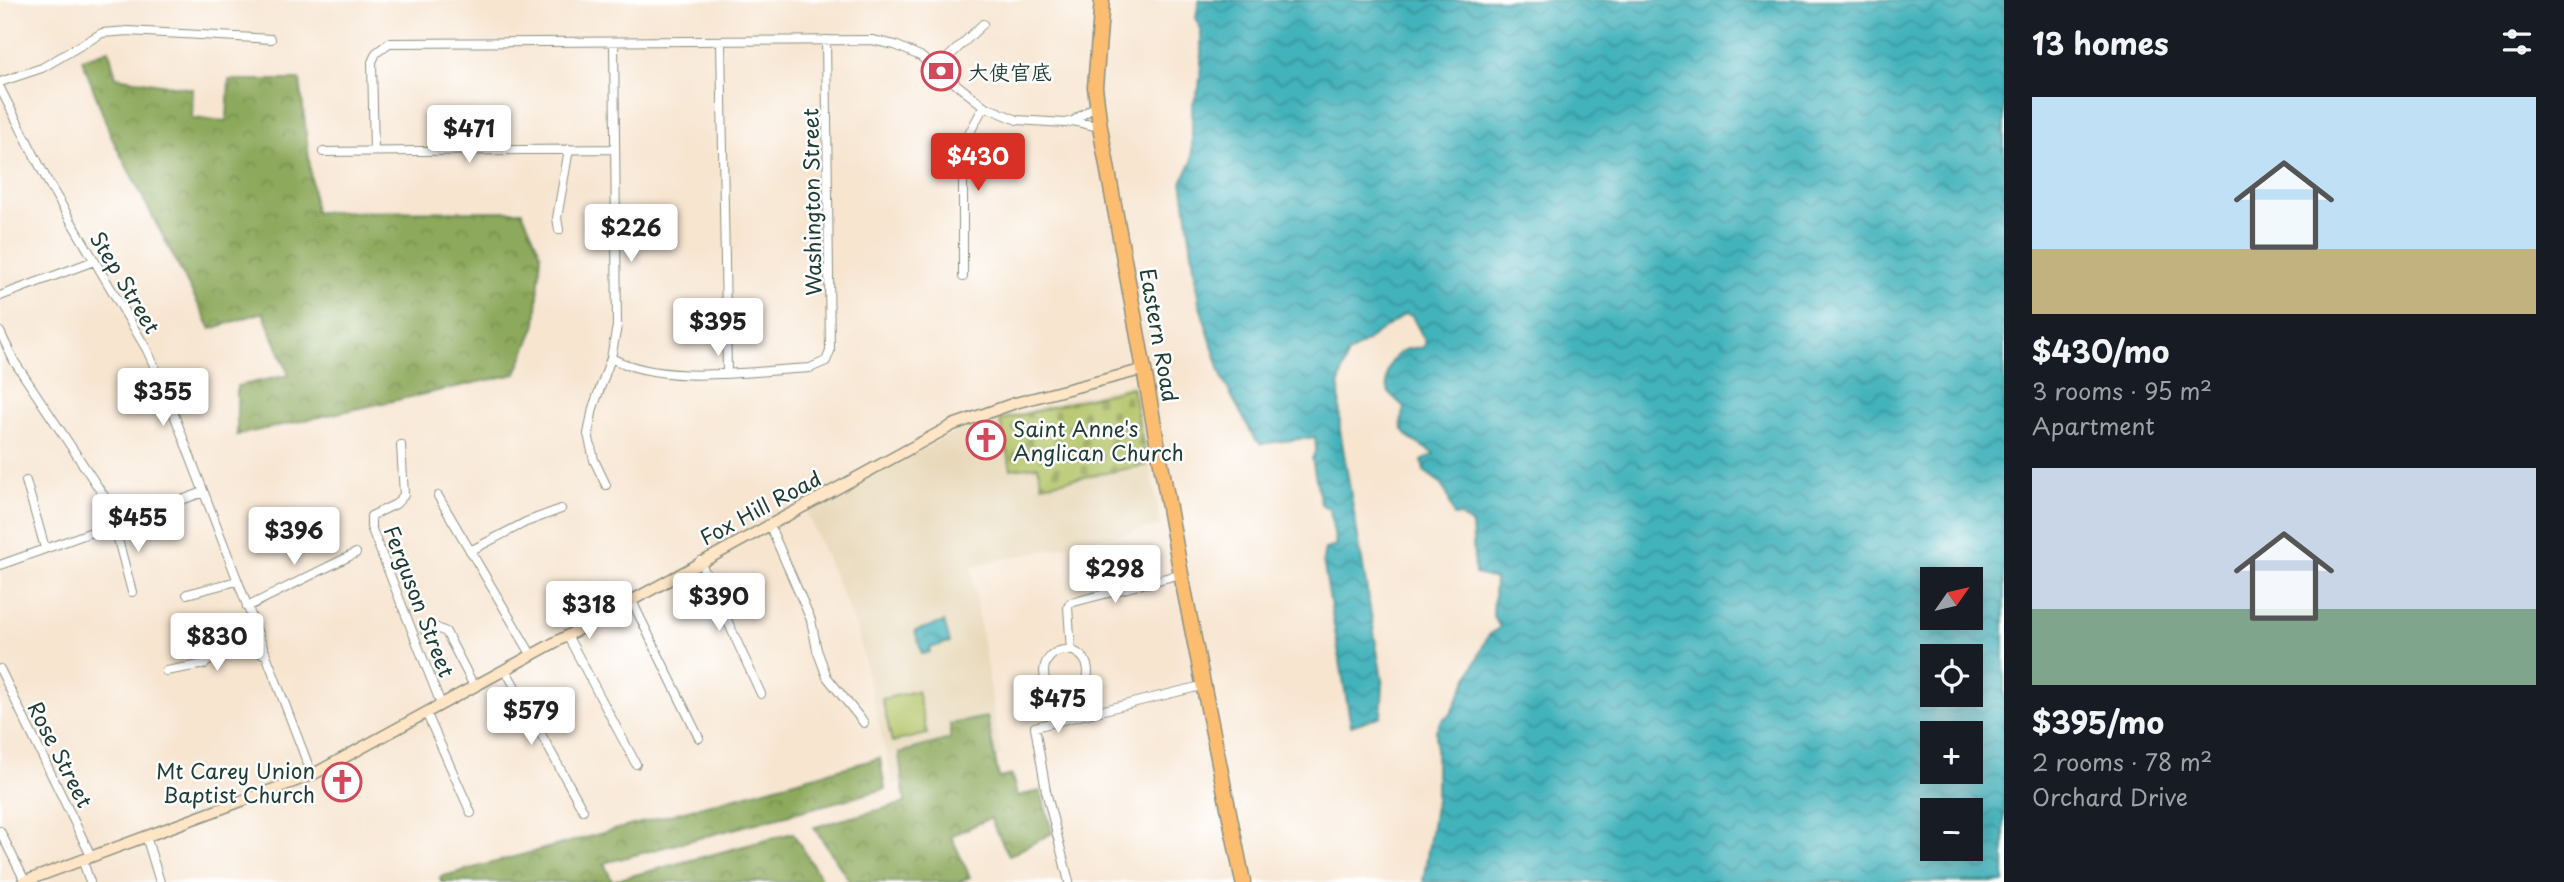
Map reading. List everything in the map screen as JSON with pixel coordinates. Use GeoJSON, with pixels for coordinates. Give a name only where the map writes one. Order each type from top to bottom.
{"type":"FeatureCollection","features":[{"type":"Feature","properties":{"kind":"highway","name":"Eastern Road"},"geometry":{"type":"LineString","coordinates":[[1102,0],[1096,46],[1100,127],[1181,575],[1243,882]]}},
{"type":"Feature","properties":{"kind":"main road","name":"Fox Hill Road"},"geometry":{"type":"LineString","coordinates":[[24,882],[312,775],[953,425],[1015,403],[1145,369]]}},
{"type":"Feature","properties":{"kind":"street"},"geometry":{"type":"LineString","coordinates":[[938,67],[982,24]]}},
{"type":"Feature","properties":{"kind":"street"},"geometry":{"type":"LineString","coordinates":[[0,82],[42,68],[102,33],[128,31],[271,39]]}},
{"type":"Feature","properties":{"kind":"street","name":"Washington Street"},"geometry":{"type":"LineString","coordinates":[[727,372],[810,368],[826,361],[830,351],[826,40]]}},
{"type":"Feature","properties":{"kind":"street"},"geometry":{"type":"LineString","coordinates":[[374,151],[372,62],[376,53],[389,43],[872,40],[895,45],[938,67],[984,106],[1017,120],[1041,123],[1073,121],[1100,127]]}},
{"type":"Feature","properties":{"kind":"street"},"geometry":{"type":"LineString","coordinates":[[606,485],[594,460],[588,434],[593,408],[611,358],[618,302],[614,42]]}},
{"type":"Feature","properties":{"kind":"street"},"geometry":{"type":"LineString","coordinates":[[611,358],[630,368],[652,372],[727,372],[721,42]]}},
{"type":"Feature","properties":{"kind":"street","name":"Step Street"},"geometry":{"type":"LineString","coordinates":[[0,88],[48,182],[152,361],[312,775]]}},
{"type":"Feature","properties":{"kind":"street"},"geometry":{"type":"LineString","coordinates":[[1073,121],[1097,104]]}},
{"type":"Feature","properties":{"kind":"street"},"geometry":{"type":"LineString","coordinates":[[963,277],[963,156],[969,134],[984,106]]}},
{"type":"Feature","properties":{"kind":"street"},"geometry":{"type":"LineString","coordinates":[[559,230],[557,218],[569,149]]}},
{"type":"Feature","properties":{"kind":"street"},"geometry":{"type":"LineString","coordinates":[[323,152],[615,149]]}},
{"type":"Feature","properties":{"kind":"street"},"geometry":{"type":"LineString","coordinates":[[0,296],[94,261]]}},
{"type":"Feature","properties":{"kind":"street"},"geometry":{"type":"LineString","coordinates":[[0,332],[14,361],[98,485],[116,522],[132,592]]}},
{"type":"Feature","properties":{"kind":"street","name":"Ferguson Street"},"geometry":{"type":"LineString","coordinates":[[401,445],[404,495],[396,504],[371,516],[371,527],[441,704]]}},
{"type":"Feature","properties":{"kind":"street"},"geometry":{"type":"LineString","coordinates":[[26,481],[45,548]]}},
{"type":"Feature","properties":{"kind":"street"},"geometry":{"type":"LineString","coordinates":[[0,565],[201,493]]}},
{"type":"Feature","properties":{"kind":"street"},"geometry":{"type":"LineString","coordinates":[[438,496],[531,654]]}},
{"type":"Feature","properties":{"kind":"street"},"geometry":{"type":"LineString","coordinates":[[470,551],[526,522],[561,509]]}},
{"type":"Feature","properties":{"kind":"street"},"geometry":{"type":"LineString","coordinates":[[769,524],[811,620],[817,650],[827,677],[864,723]]}},
{"type":"Feature","properties":{"kind":"street"},"geometry":{"type":"LineString","coordinates":[[247,607],[356,553]]}},
{"type":"Feature","properties":{"kind":"street"},"geometry":{"type":"LineString","coordinates":[[700,561],[761,694]]}},
{"type":"Feature","properties":{"kind":"street"},"geometry":{"type":"LineString","coordinates":[[1071,651],[1070,603],[1181,575]]}},
{"type":"Feature","properties":{"kind":"street"},"geometry":{"type":"LineString","coordinates":[[187,594],[237,581]]}},
{"type":"Feature","properties":{"kind":"street"},"geometry":{"type":"LineString","coordinates":[[631,599],[699,738]]}},
{"type":"Feature","properties":{"kind":"street"},"geometry":{"type":"LineString","coordinates":[[425,631],[435,627],[446,632],[474,686]]}},
{"type":"Feature","properties":{"kind":"street"},"geometry":{"type":"LineString","coordinates":[[567,635],[636,764]]}},
{"type":"Feature","properties":{"kind":"street"},"geometry":{"type":"LineString","coordinates":[[166,671],[205,664],[222,647],[236,645],[266,655]]}},
{"type":"Feature","properties":{"kind":"street"},"geometry":{"type":"LineString","coordinates":[[1071,651],[1083,659],[1087,673],[1082,687],[1070,694],[1050,688],[1044,668],[1057,652],[1071,651]]}},
{"type":"Feature","properties":{"kind":"street","name":"Rose Street"},"geometry":{"type":"LineString","coordinates":[[0,669],[86,858],[90,882]]}},
{"type":"Feature","properties":{"kind":"street"},"geometry":{"type":"LineString","coordinates":[[505,669],[583,810]]}},
{"type":"Feature","properties":{"kind":"street"},"geometry":{"type":"LineString","coordinates":[[1069,882],[1034,734],[1035,727],[1205,685]]}},
{"type":"Feature","properties":{"kind":"street"},"geometry":{"type":"LineString","coordinates":[[1070,694],[1077,715]]}},
{"type":"Feature","properties":{"kind":"street"},"geometry":{"type":"LineString","coordinates":[[426,712],[471,813]]}},
{"type":"Feature","properties":{"kind":"street"},"geometry":{"type":"LineString","coordinates":[[0,831],[24,882]]}},
{"type":"Feature","properties":{"kind":"street"},"geometry":{"type":"LineString","coordinates":[[146,836],[160,882]]}},
{"type":"Feature","properties":{"kind":"shaded area"},"geometry":{"type":"Polygon","coordinates":[[[1134,383],[1161,526],[971,566],[1001,756],[893,785],[857,629],[805,509],[953,433],[992,419],[1134,383]]]}},
{"type":"Feature","properties":{"kind":"green space"},"geometry":{"type":"Polygon","coordinates":[[[109,50],[116,77],[193,89],[192,118],[227,121],[229,80],[300,80],[315,212],[522,211],[541,254],[536,324],[516,374],[237,435],[237,386],[289,375],[263,312],[211,329],[112,138],[82,59],[109,50]]]}},
{"type":"Feature","properties":{"kind":"green space"},"geometry":{"type":"Polygon","coordinates":[[[1132,387],[1147,465],[1042,485],[1038,466],[1011,469],[1000,420],[1132,387]]]}},
{"type":"Feature","properties":{"kind":"green space"},"geometry":{"type":"Polygon","coordinates":[[[917,691],[927,734],[892,742],[882,699],[917,691]]]}},
{"type":"Feature","properties":{"kind":"green space"},"geometry":{"type":"Polygon","coordinates":[[[987,717],[999,778],[1012,775],[1017,796],[1041,791],[1052,833],[1009,856],[990,818],[951,836],[970,877],[960,882],[850,882],[814,827],[905,803],[899,753],[950,739],[950,724],[987,717]]]}},
{"type":"Feature","properties":{"kind":"green space"},"geometry":{"type":"Polygon","coordinates":[[[880,758],[885,789],[604,863],[612,881],[793,833],[823,882],[441,882],[440,877],[880,758]]]}},
{"type":"Feature","properties":{"kind":"water"},"geometry":{"type":"Polygon","coordinates":[[[1199,0],[2004,0],[2004,882],[1423,882],[1436,800],[1436,730],[1442,720],[1451,713],[1488,636],[1500,627],[1493,616],[1495,579],[1475,574],[1472,525],[1460,516],[1454,516],[1447,494],[1439,482],[1424,471],[1422,461],[1434,454],[1408,437],[1402,425],[1405,408],[1389,393],[1387,375],[1393,360],[1405,350],[1422,348],[1426,343],[1412,316],[1405,314],[1347,355],[1339,384],[1340,430],[1383,685],[1381,716],[1351,726],[1323,560],[1325,549],[1336,546],[1330,510],[1321,504],[1312,459],[1316,449],[1315,437],[1261,444],[1255,439],[1223,380],[1199,303],[1182,180],[1192,162],[1192,106],[1199,88],[1201,31],[1196,18],[1199,0]]]}},
{"type":"Feature","properties":{"kind":"water"},"geometry":{"type":"Polygon","coordinates":[[[944,622],[950,642],[929,648],[930,652],[922,654],[915,631],[944,622]]]}},
{"type":"Feature","properties":{"kind":"place","name":"大使官底"},"geometry":{"type":"Point","coordinates":[941,71]}},
{"type":"Feature","properties":{"kind":"place","name":"Saint Anne's Anglican Church"},"geometry":{"type":"Point","coordinates":[986,440]}},
{"type":"Feature","properties":{"kind":"place","name":"Mt Carey Union Baptist Church"},"geometry":{"type":"Point","coordinates":[342,782]}}]}
